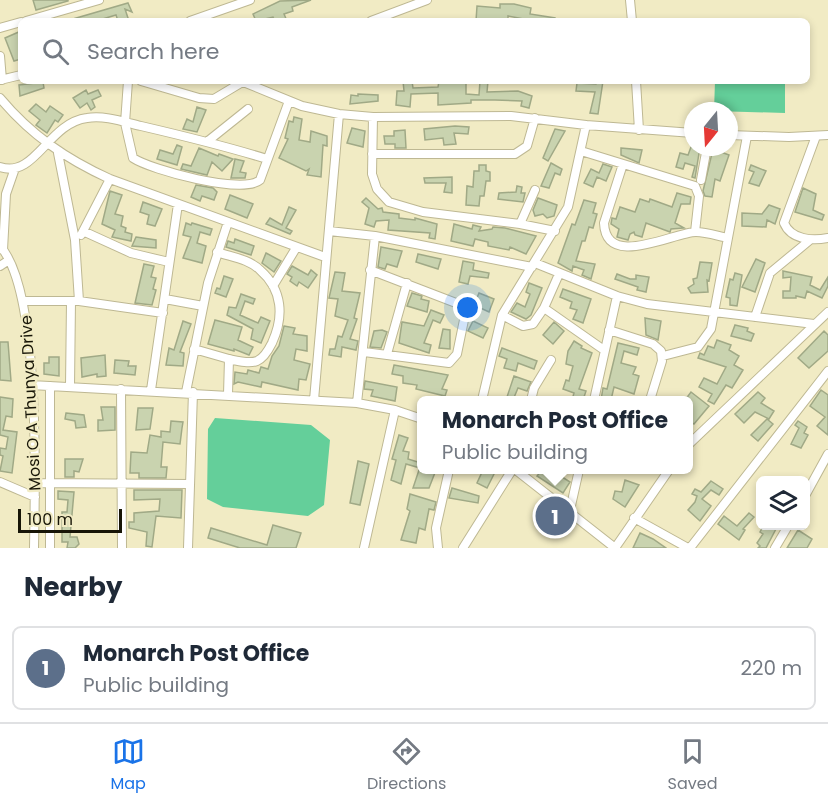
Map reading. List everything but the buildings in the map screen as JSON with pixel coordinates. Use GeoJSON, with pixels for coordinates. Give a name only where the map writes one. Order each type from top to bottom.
{"type":"FeatureCollection","features":[{"type":"Feature","properties":{"kind":"street"},"geometry":{"type":"LineString","coordinates":[[36,18],[99,0]]}},
{"type":"Feature","properties":{"kind":"street"},"geometry":{"type":"LineString","coordinates":[[199,18],[250,0]]}},
{"type":"Feature","properties":{"kind":"street"},"geometry":{"type":"LineString","coordinates":[[379,18],[427,0]]}},
{"type":"Feature","properties":{"kind":"street"},"geometry":{"type":"LineString","coordinates":[[630,0],[632,18]]}},
{"type":"Feature","properties":{"kind":"street"},"geometry":{"type":"LineString","coordinates":[[0,28],[18,23]]}},
{"type":"Feature","properties":{"kind":"street"},"geometry":{"type":"LineString","coordinates":[[0,56],[1,80],[18,76]]}},
{"type":"Feature","properties":{"kind":"street"},"geometry":{"type":"LineString","coordinates":[[128,84],[125,123],[130,153],[135,160],[198,179],[241,186],[260,180],[288,101]]}},
{"type":"Feature","properties":{"kind":"street"},"geometry":{"type":"LineString","coordinates":[[151,84],[199,98],[214,99],[237,84]]}},
{"type":"Feature","properties":{"kind":"street"},"geometry":{"type":"LineString","coordinates":[[249,84],[288,101],[339,114],[373,117],[491,115],[684,132]]}},
{"type":"Feature","properties":{"kind":"street"},"geometry":{"type":"LineString","coordinates":[[636,84],[639,130]]}},
{"type":"Feature","properties":{"kind":"street"},"geometry":{"type":"LineString","coordinates":[[0,98],[58,153],[110,179],[325,257]]}},
{"type":"Feature","properties":{"kind":"street"},"geometry":{"type":"LineString","coordinates":[[208,141],[248,109]]}},
{"type":"Feature","properties":{"kind":"street"},"geometry":{"type":"LineString","coordinates":[[314,400],[339,114]]}},
{"type":"Feature","properties":{"kind":"street"},"geometry":{"type":"LineString","coordinates":[[373,117],[372,154],[375,183],[389,202],[433,214],[520,224],[555,231]]}},
{"type":"Feature","properties":{"kind":"street"},"geometry":{"type":"LineString","coordinates":[[0,167],[14,171],[27,165],[62,129],[86,118],[125,123],[208,141],[267,159]]}},
{"type":"Feature","properties":{"kind":"street"},"geometry":{"type":"LineString","coordinates":[[372,154],[518,154],[527,146],[535,118]]}},
{"type":"Feature","properties":{"kind":"street"},"geometry":{"type":"LineString","coordinates":[[483,396],[502,315],[568,207],[586,125]]}},
{"type":"Feature","properties":{"kind":"street"},"geometry":{"type":"LineString","coordinates":[[738,136],[828,135]]}},
{"type":"Feature","properties":{"kind":"street"},"geometry":{"type":"LineString","coordinates":[[663,356],[699,347],[711,329],[716,314],[747,136]]}},
{"type":"Feature","properties":{"kind":"street"},"geometry":{"type":"LineString","coordinates":[[816,136],[784,220],[790,232],[810,240],[828,238]]}},
{"type":"Feature","properties":{"kind":"street"},"geometry":{"type":"LineString","coordinates":[[581,151],[687,182],[697,188],[699,196],[695,232]]}},
{"type":"Feature","properties":{"kind":"street"},"geometry":{"type":"LineString","coordinates":[[58,153],[75,240],[75,301],[70,387]]}},
{"type":"Feature","properties":{"kind":"street"},"geometry":{"type":"LineString","coordinates":[[701,180],[705,156]]}},
{"type":"Feature","properties":{"kind":"street"},"geometry":{"type":"LineString","coordinates":[[623,164],[604,217],[604,228],[611,240],[632,246],[659,243],[695,232],[728,238]]}},
{"type":"Feature","properties":{"kind":"street"},"geometry":{"type":"LineString","coordinates":[[2,248],[6,194],[14,171]]}},
{"type":"Feature","properties":{"kind":"street"},"geometry":{"type":"LineString","coordinates":[[75,240],[85,232],[110,179]]}},
{"type":"Feature","properties":{"kind":"street"},"geometry":{"type":"LineString","coordinates":[[520,224],[535,190]]}},
{"type":"Feature","properties":{"kind":"street"},"geometry":{"type":"LineString","coordinates":[[151,390],[178,204]]}},
{"type":"Feature","properties":{"kind":"street"},"geometry":{"type":"LineString","coordinates":[[188,548],[189,392],[194,350],[217,252],[228,222]]}},
{"type":"Feature","properties":{"kind":"street"},"geometry":{"type":"LineString","coordinates":[[329,231],[375,236],[533,265],[617,296],[665,308],[814,324]]}},
{"type":"Feature","properties":{"kind":"street"},"geometry":{"type":"LineString","coordinates":[[85,232],[123,250],[169,262]]}},
{"type":"Feature","properties":{"kind":"street"},"geometry":{"type":"LineString","coordinates":[[357,403],[375,236]]}},
{"type":"Feature","properties":{"kind":"street"},"geometry":{"type":"LineString","coordinates":[[755,317],[770,273],[810,240]]}},
{"type":"Feature","properties":{"kind":"street","name":"Mosi O A Thunya Drive"},"geometry":{"type":"LineString","coordinates":[[2,248],[9,260],[24,301],[31,385],[35,483],[34,548]]}},
{"type":"Feature","properties":{"kind":"street"},"geometry":{"type":"LineString","coordinates":[[273,286],[296,248]]}},
{"type":"Feature","properties":{"kind":"street"},"geometry":{"type":"LineString","coordinates":[[194,350],[229,359],[259,360],[271,345],[281,312],[273,286],[253,264],[217,252]]}},
{"type":"Feature","properties":{"kind":"street"},"geometry":{"type":"LineString","coordinates":[[0,266],[9,260]]}},
{"type":"Feature","properties":{"kind":"street"},"geometry":{"type":"LineString","coordinates":[[364,352],[446,364],[454,360],[458,351],[465,317],[461,307],[370,270]]}},
{"type":"Feature","properties":{"kind":"street"},"geometry":{"type":"LineString","coordinates":[[502,315],[527,327],[534,323],[544,308],[559,274]]}},
{"type":"Feature","properties":{"kind":"street"},"geometry":{"type":"LineString","coordinates":[[387,354],[406,283]]}},
{"type":"Feature","properties":{"kind":"street"},"geometry":{"type":"LineString","coordinates":[[595,396],[617,296]]}},
{"type":"Feature","properties":{"kind":"street"},"geometry":{"type":"LineString","coordinates":[[165,298],[203,306]]}},
{"type":"Feature","properties":{"kind":"street"},"geometry":{"type":"LineString","coordinates":[[24,301],[75,301],[163,313]]}},
{"type":"Feature","properties":{"kind":"street"},"geometry":{"type":"LineString","coordinates":[[544,308],[604,350]]}},
{"type":"Feature","properties":{"kind":"street"},"geometry":{"type":"LineString","coordinates":[[693,433],[814,324],[826,317]]}},
{"type":"Feature","properties":{"kind":"street"},"geometry":{"type":"LineString","coordinates":[[609,330],[653,345],[663,356]]}},
{"type":"Feature","properties":{"kind":"street"},"geometry":{"type":"LineString","coordinates":[[651,396],[663,356]]}},
{"type":"Feature","properties":{"kind":"street"},"geometry":{"type":"LineString","coordinates":[[228,394],[229,359]]}},
{"type":"Feature","properties":{"kind":"street"},"geometry":{"type":"LineString","coordinates":[[532,396],[534,388],[551,360]]}},
{"type":"Feature","properties":{"kind":"street"},"geometry":{"type":"LineString","coordinates":[[634,518],[689,548],[828,371]]}},
{"type":"Feature","properties":{"kind":"street"},"geometry":{"type":"LineString","coordinates":[[31,385],[228,394],[357,403],[395,410],[417,417]]}},
{"type":"Feature","properties":{"kind":"street"},"geometry":{"type":"LineString","coordinates":[[50,386],[50,548]]}},
{"type":"Feature","properties":{"kind":"street"},"geometry":{"type":"LineString","coordinates":[[122,389],[122,548]]}},
{"type":"Feature","properties":{"kind":"street"},"geometry":{"type":"LineString","coordinates":[[364,548],[395,410]]}},
{"type":"Feature","properties":{"kind":"street"},"geometry":{"type":"LineString","coordinates":[[810,487],[828,454]]}},
{"type":"Feature","properties":{"kind":"street"},"geometry":{"type":"LineString","coordinates":[[438,548],[436,528],[448,474]]}},
{"type":"Feature","properties":{"kind":"street"},"geometry":{"type":"LineString","coordinates":[[463,548],[511,474]]}},
{"type":"Feature","properties":{"kind":"street"},"geometry":{"type":"LineString","coordinates":[[520,474],[570,510],[615,548],[666,474]]}},
{"type":"Feature","properties":{"kind":"street"},"geometry":{"type":"LineString","coordinates":[[570,510],[578,474]]}},
{"type":"Feature","properties":{"kind":"street"},"geometry":{"type":"LineString","coordinates":[[0,482],[35,497]]}},
{"type":"Feature","properties":{"kind":"street"},"geometry":{"type":"LineString","coordinates":[[35,483],[190,483]]}},
{"type":"Feature","properties":{"kind":"street"},"geometry":{"type":"LineString","coordinates":[[775,548],[785,530]]}},
{"type":"Feature","properties":{"kind":"green space"},"geometry":{"type":"Polygon","coordinates":[[[715,84],[785,84],[785,113],[738,112],[738,102],[714,102],[715,84]]]}},
{"type":"Feature","properties":{"kind":"green space"},"geometry":{"type":"Polygon","coordinates":[[[215,418],[311,425],[330,440],[324,505],[308,516],[223,507],[207,499],[208,429],[215,418]]]}},
{"type":"Feature","properties":{"kind":"place","name":"Monarch Post Office"},"geometry":{"type":"Point","coordinates":[555,516]}}]}
